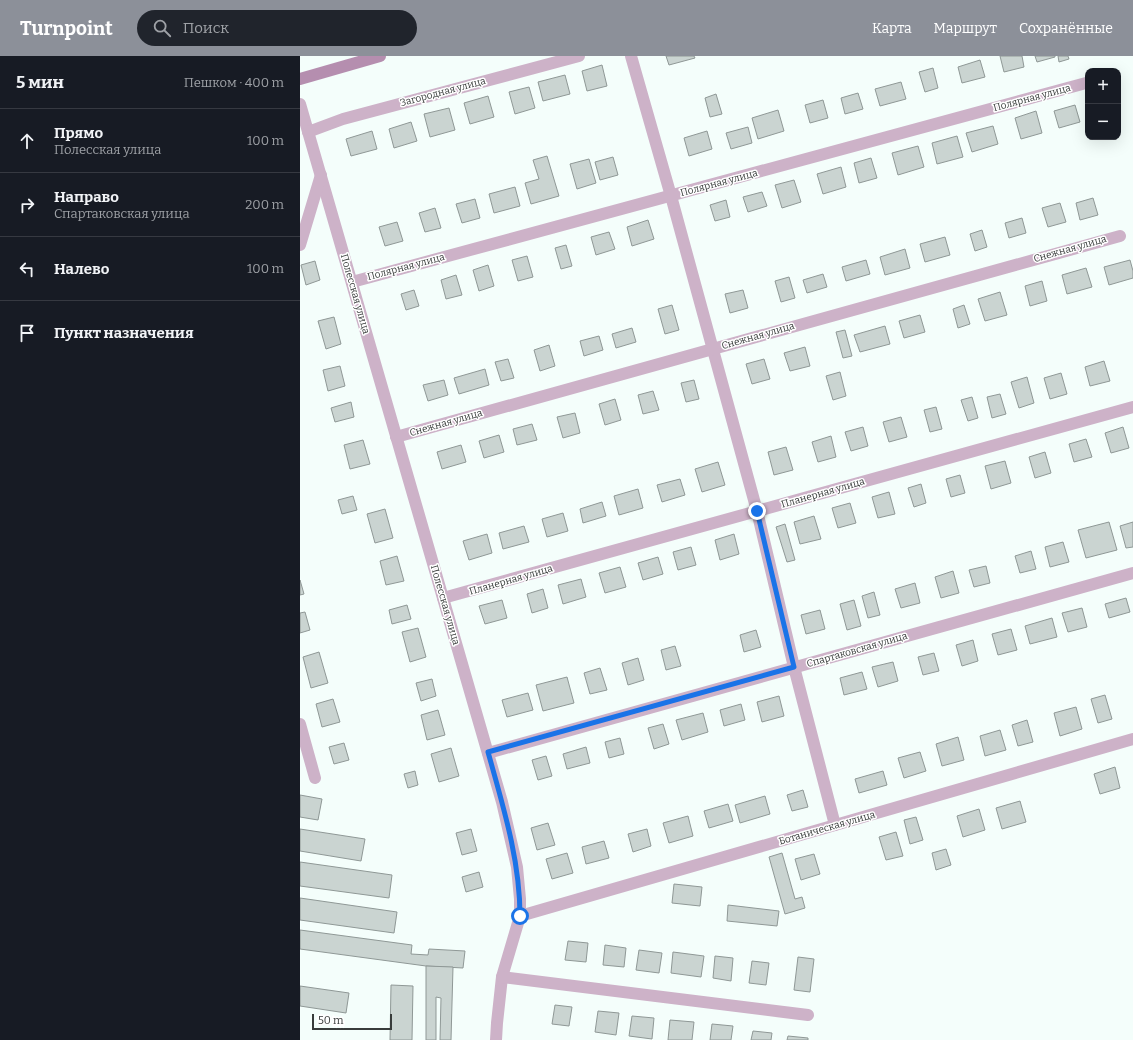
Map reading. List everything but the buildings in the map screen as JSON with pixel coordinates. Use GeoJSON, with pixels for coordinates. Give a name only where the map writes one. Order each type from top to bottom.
{"type":"FeatureCollection","features":[{"type":"Feature","properties":{"kind":"main road"},"geometry":{"type":"LineString","coordinates":[[300,79],[380,56]]}},
{"type":"Feature","properties":{"kind":"street","name":"Загородная улица"},"geometry":{"type":"LineString","coordinates":[[308,132],[343,119],[579,56]]}},
{"type":"Feature","properties":{"kind":"street"},"geometry":{"type":"LineString","coordinates":[[631,56],[757,511],[794,667],[835,825]]}},
{"type":"Feature","properties":{"kind":"street","name":"Полярная улица"},"geometry":{"type":"LineString","coordinates":[[352,282],[1085,83]]}},
{"type":"Feature","properties":{"kind":"street","name":"Полесская улица"},"geometry":{"type":"LineString","coordinates":[[300,104],[488,752],[502,802],[516,867],[520,899],[520,916],[502,977],[496,1023],[496,1040]]}},
{"type":"Feature","properties":{"kind":"street"},"geometry":{"type":"LineString","coordinates":[[300,245],[320,175]]}},
{"type":"Feature","properties":{"kind":"street","name":"Снежная улица"},"geometry":{"type":"LineString","coordinates":[[396,437],[1120,236]]}},
{"type":"Feature","properties":{"kind":"street","name":"Планерная улица"},"geometry":{"type":"LineString","coordinates":[[443,598],[1133,407]]}},
{"type":"Feature","properties":{"kind":"street","name":"Спартаковская улица"},"geometry":{"type":"LineString","coordinates":[[488,752],[1133,573]]}},
{"type":"Feature","properties":{"kind":"street"},"geometry":{"type":"LineString","coordinates":[[300,724],[315,778]]}},
{"type":"Feature","properties":{"kind":"street","name":"Ботаническая улица"},"geometry":{"type":"LineString","coordinates":[[520,916],[1133,739]]}},
{"type":"Feature","properties":{"kind":"street"},"geometry":{"type":"LineString","coordinates":[[502,977],[808,1015]]}},
{"type":"Feature","properties":{"kind":"route"},"geometry":{"type":"LineString","coordinates":[[520,916],[520,899],[516,867],[502,802],[488,752],[794,667],[757,511]]}}]}
